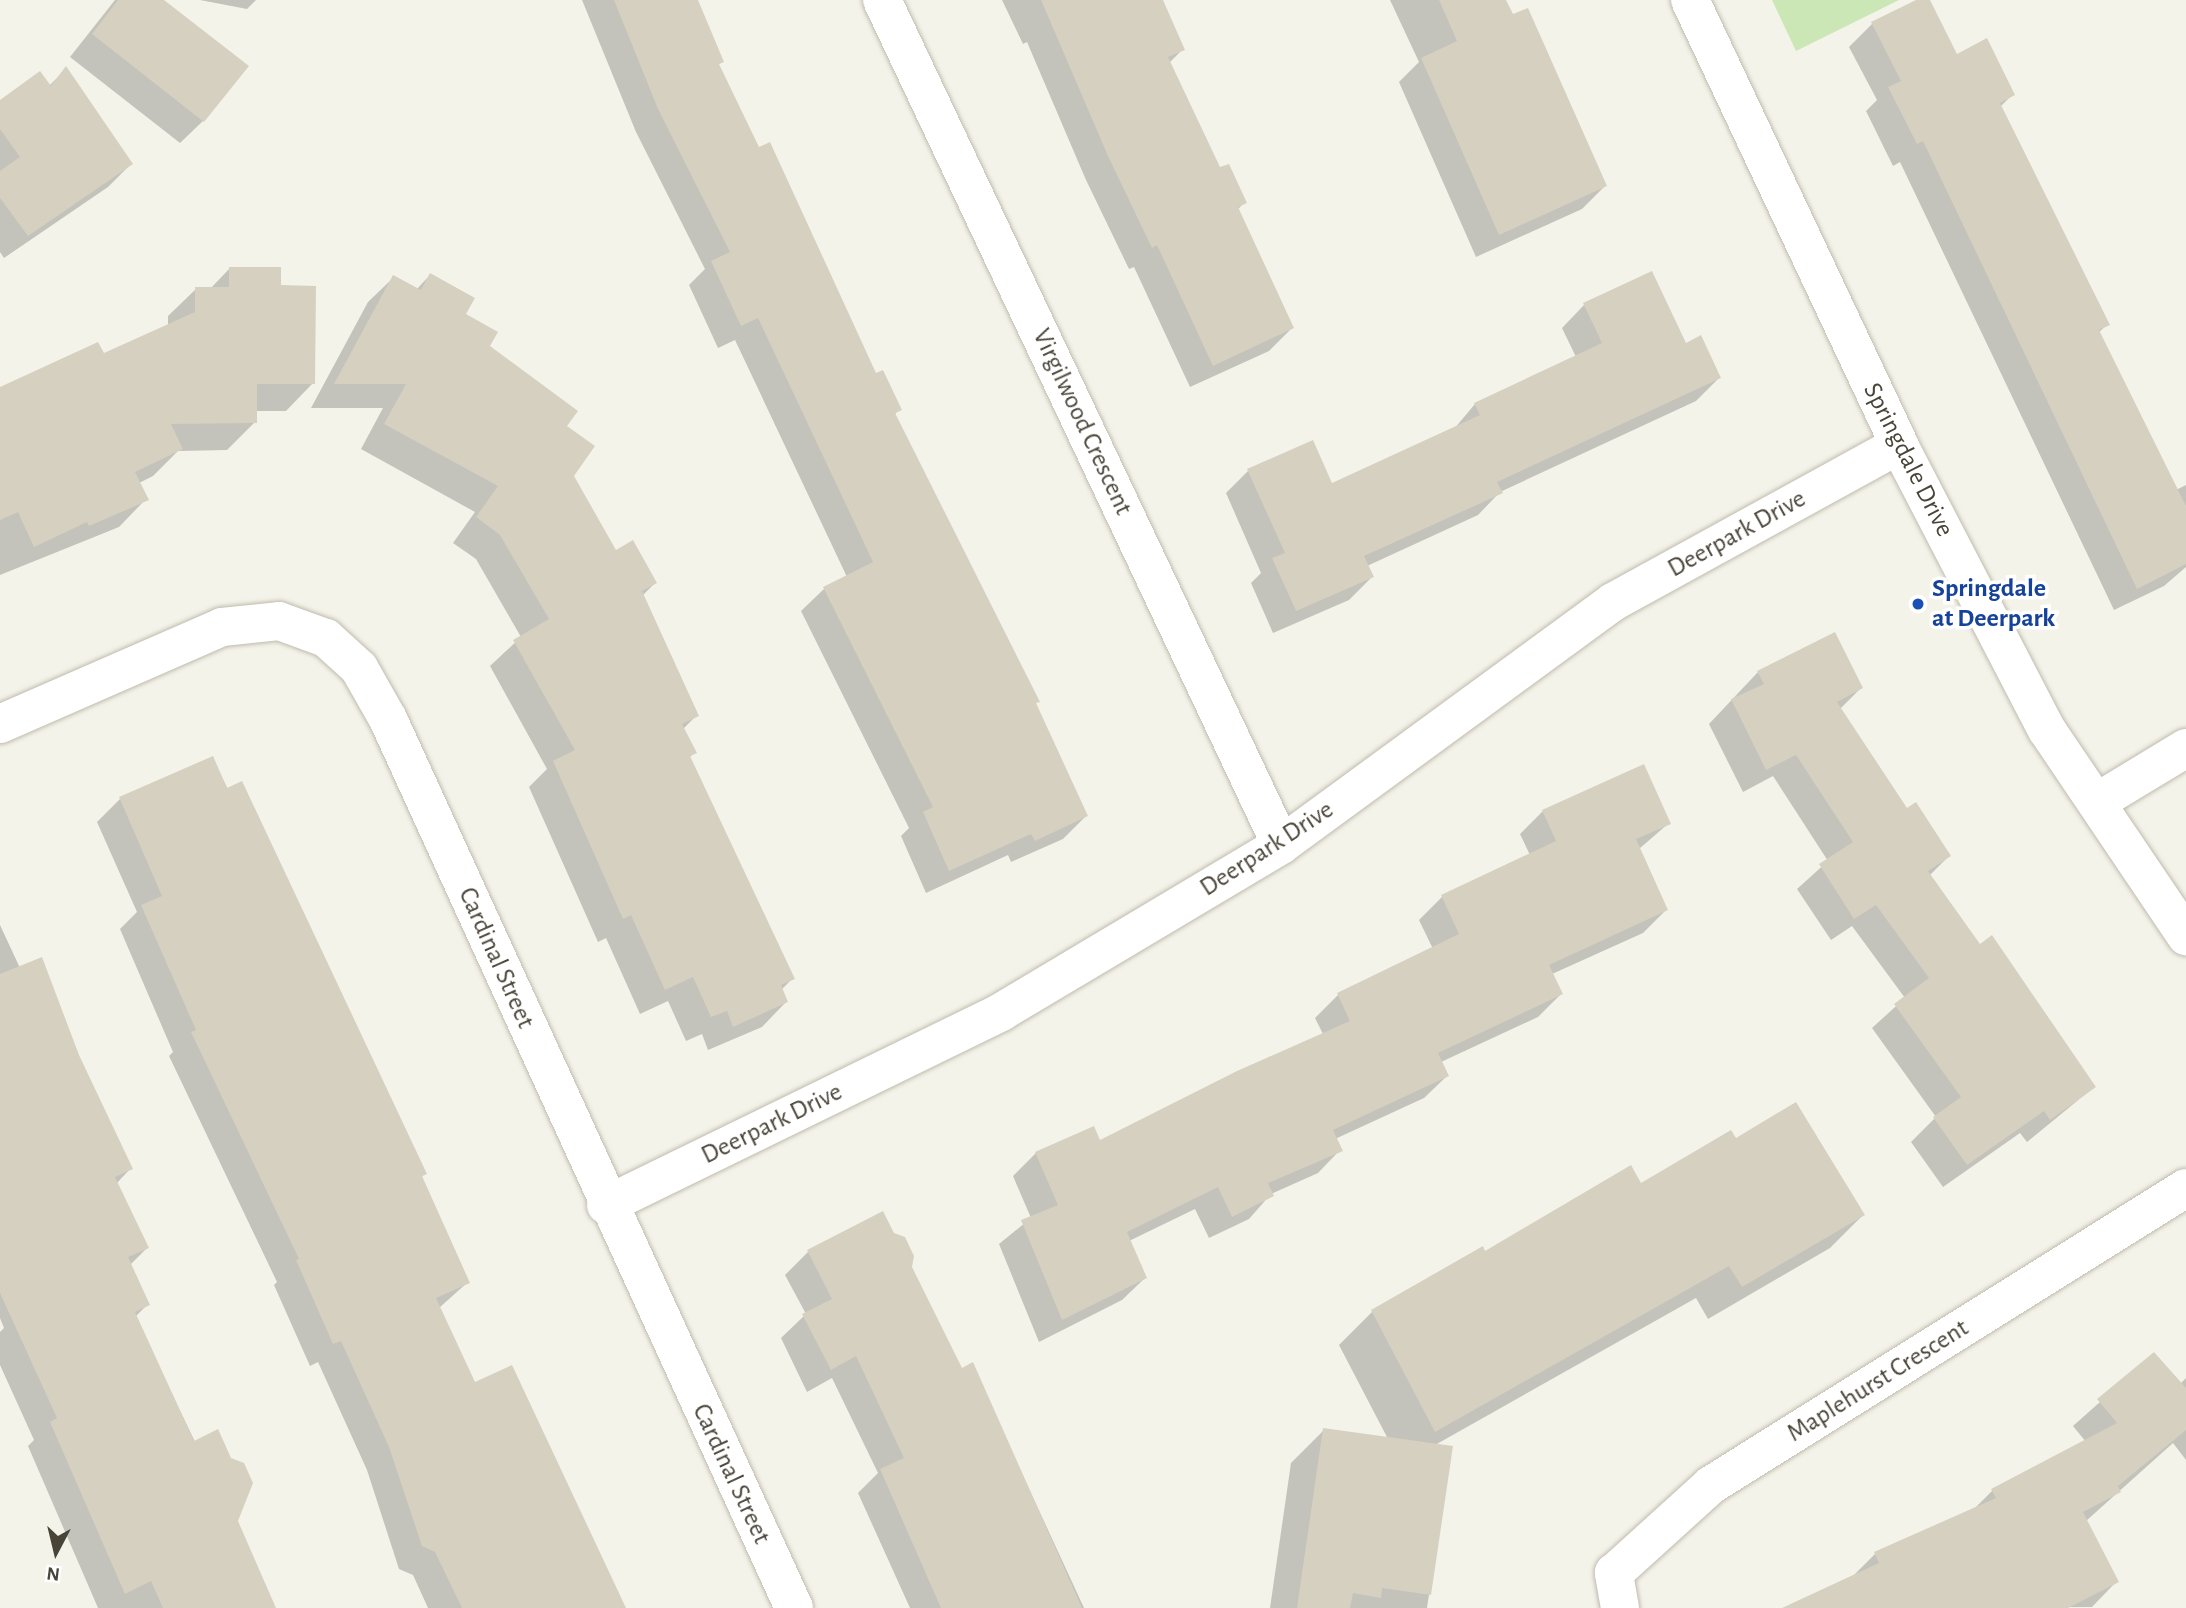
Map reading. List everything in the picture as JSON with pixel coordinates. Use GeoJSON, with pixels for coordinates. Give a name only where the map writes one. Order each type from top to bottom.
{"type":"FeatureCollection","features":[{"type":"Feature","properties":{"kind":"street","name":"Virgilwood Crescent"},"geometry":{"type":"LineString","coordinates":[[882,0],[1280,845]]}},
{"type":"Feature","properties":{"kind":"street","name":"Springdale Drive"},"geometry":{"type":"LineString","coordinates":[[1690,0],[1899,445],[2046,730],[2186,936]]}},
{"type":"Feature","properties":{"kind":"street","name":"Deerpark Drive"},"geometry":{"type":"LineString","coordinates":[[607,1205],[1001,1012],[1280,845],[1612,602],[1899,445]]}},
{"type":"Feature","properties":{"kind":"street","name":"Cardinal Street"},"geometry":{"type":"LineString","coordinates":[[0,724],[222,627],[279,621],[326,638],[359,668],[388,719],[607,1205],[794,1608]]}},
{"type":"Feature","properties":{"kind":"street"},"geometry":{"type":"LineString","coordinates":[[2097,802],[2186,748]]}},
{"type":"Feature","properties":{"kind":"street","name":"Maplehurst Crescent"},"geometry":{"type":"LineString","coordinates":[[1620,1608],[1614,1573],[1711,1485],[2186,1188]]}},
{"type":"Feature","properties":{"kind":"green space"},"geometry":{"type":"Polygon","coordinates":[[[1772,0],[1899,0],[1796,51],[1772,0]]]}},
{"type":"Feature","properties":{"kind":"building"},"geometry":{"type":"Polygon","coordinates":[[[118,0],[164,0],[249,66],[204,122],[92,34],[118,0]]]}},
{"type":"Feature","properties":{"kind":"building"},"geometry":{"type":"Polygon","coordinates":[[[614,0],[698,0],[724,62],[719,64],[759,147],[770,142],[876,373],[883,370],[902,410],[895,413],[1040,702],[1036,703],[1088,816],[1035,841],[1031,834],[949,871],[923,812],[933,807],[823,587],[873,562],[758,318],[741,326],[711,261],[730,252],[658,109],[614,0]]]}},
{"type":"Feature","properties":{"kind":"building"},"geometry":{"type":"Polygon","coordinates":[[[1041,0],[1163,0],[1185,50],[1168,57],[1220,167],[1229,164],[1247,203],[1238,207],[1294,328],[1213,366],[1157,245],[1152,248],[1108,156],[1041,0]]]}},
{"type":"Feature","properties":{"kind":"building"},"geometry":{"type":"Polygon","coordinates":[[[1439,0],[1506,0],[1513,14],[1528,8],[1607,186],[1499,235],[1421,58],[1457,41],[1439,0]]]}},
{"type":"Feature","properties":{"kind":"building"},"geometry":{"type":"Polygon","coordinates":[[[1916,0],[1930,0],[1957,54],[1987,38],[2015,95],[2000,103],[2110,325],[2099,330],[2186,506],[2186,564],[2137,589],[1923,141],[1917,144],[1888,87],[1901,81],[1871,22],[1916,0]]]}},
{"type":"Feature","properties":{"kind":"building"},"geometry":{"type":"Polygon","coordinates":[[[66,66],[133,164],[28,236],[0,198],[0,171],[20,157],[0,129],[0,100],[40,71],[51,86],[66,66]]]}},
{"type":"Feature","properties":{"kind":"building"},"geometry":{"type":"Polygon","coordinates":[[[229,267],[281,267],[281,285],[316,286],[315,384],[257,384],[257,423],[171,424],[183,449],[135,472],[149,500],[89,526],[87,522],[34,547],[18,512],[0,520],[0,387],[98,342],[104,353],[195,312],[195,287],[229,287],[229,267]]]}},
{"type":"Feature","properties":{"kind":"building"},"geometry":{"type":"Polygon","coordinates":[[[1652,271],[1686,343],[1701,335],[1721,378],[1497,482],[1503,493],[1364,556],[1374,577],[1296,611],[1272,558],[1285,553],[1247,469],[1313,440],[1332,483],[1480,415],[1474,403],[1602,343],[1583,303],[1652,271]]]}},
{"type":"Feature","properties":{"kind":"building"},"geometry":{"type":"Polygon","coordinates":[[[430,273],[475,298],[466,314],[498,332],[490,346],[578,411],[567,426],[595,446],[574,476],[616,550],[633,540],[657,583],[642,591],[699,716],[682,724],[697,753],[690,756],[795,979],[781,985],[788,1002],[733,1027],[727,1011],[711,1017],[693,977],[665,990],[631,915],[623,919],[553,761],[575,750],[513,640],[549,619],[500,535],[476,517],[498,486],[384,424],[406,384],[334,384],[393,275],[421,290],[430,273]]]}},
{"type":"Feature","properties":{"kind":"building"},"geometry":{"type":"Polygon","coordinates":[[[1835,632],[1863,688],[1837,702],[1907,808],[1916,802],[1951,856],[1928,871],[1980,944],[1992,935],[2096,1087],[2050,1120],[2044,1111],[1967,1165],[1933,1117],[1961,1097],[1894,1004],[1929,978],[1876,905],[1854,919],[1819,864],[1853,842],[1796,755],[1766,770],[1731,699],[1764,684],[1757,671],[1835,632]]]}},
{"type":"Feature","properties":{"kind":"building"},"geometry":{"type":"Polygon","coordinates":[[[213,756],[227,788],[242,781],[427,1174],[422,1176],[470,1283],[436,1298],[475,1382],[512,1365],[626,1608],[462,1608],[435,1552],[422,1546],[389,1447],[341,1341],[333,1344],[296,1260],[299,1259],[191,1032],[196,1030],[141,905],[162,896],[119,797],[213,756]]]}},
{"type":"Feature","properties":{"kind":"building"},"geometry":{"type":"Polygon","coordinates":[[[1644,764],[1671,824],[1636,839],[1668,910],[1549,965],[1563,994],[1438,1053],[1449,1076],[1333,1130],[1343,1151],[1268,1183],[1274,1196],[1232,1217],[1218,1187],[1127,1232],[1147,1278],[1062,1320],[1021,1220],[1058,1205],[1035,1152],[1094,1126],[1100,1140],[1237,1071],[1350,1021],[1337,993],[1459,934],[1441,895],[1556,841],[1542,810],[1644,764]]]}},
{"type":"Feature","properties":{"kind":"building"},"geometry":{"type":"Polygon","coordinates":[[[42,957],[79,1055],[133,1169],[115,1177],[149,1248],[128,1257],[150,1305],[135,1312],[194,1441],[218,1429],[231,1458],[244,1463],[253,1483],[238,1521],[276,1608],[163,1608],[151,1581],[125,1594],[50,1422],[57,1418],[0,1293],[0,974],[42,957]]]}},
{"type":"Feature","properties":{"kind":"building"},"geometry":{"type":"Polygon","coordinates":[[[1796,1102],[1865,1215],[1742,1287],[1729,1266],[1435,1432],[1371,1310],[1483,1246],[1485,1251],[1631,1165],[1641,1183],[1731,1130],[1736,1138],[1796,1102]]]}},
{"type":"Feature","properties":{"kind":"building"},"geometry":{"type":"Polygon","coordinates":[[[883,1211],[894,1233],[905,1237],[914,1256],[912,1267],[962,1368],[973,1362],[1082,1608],[941,1608],[880,1469],[904,1458],[856,1356],[831,1370],[802,1314],[832,1299],[807,1250],[883,1211]]]}},
{"type":"Feature","properties":{"kind":"building"},"geometry":{"type":"Polygon","coordinates":[[[2154,1352],[2186,1388],[2186,1430],[2118,1486],[2121,1492],[2083,1512],[2119,1582],[2068,1608],[1782,1608],[1879,1563],[1874,1552],[1996,1498],[1991,1489],[2117,1423],[2097,1399],[2154,1352]]]}},
{"type":"Feature","properties":{"kind":"building"},"geometry":{"type":"Polygon","coordinates":[[[1323,1428],[1453,1446],[1431,1595],[1382,1588],[1381,1598],[1353,1593],[1350,1608],[1297,1608],[1323,1428]]]}},
{"type":"Feature","properties":{"kind":"place","name":"Springdale at Deerpark"},"geometry":{"type":"Point","coordinates":[1918,604]}}]}
